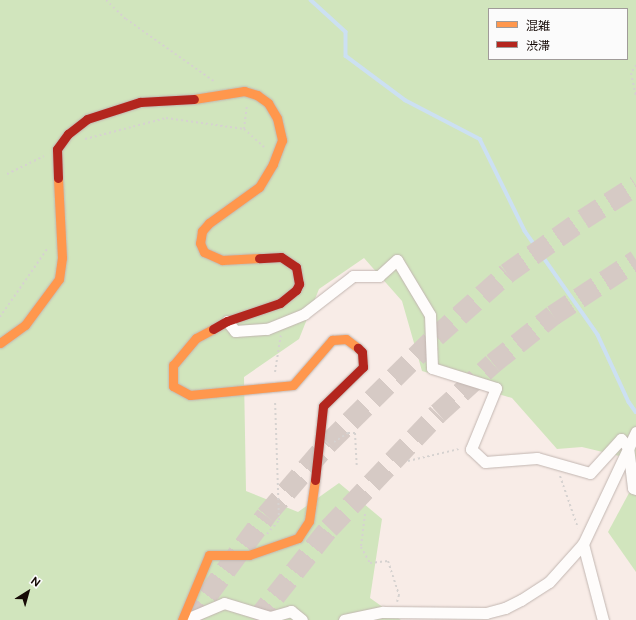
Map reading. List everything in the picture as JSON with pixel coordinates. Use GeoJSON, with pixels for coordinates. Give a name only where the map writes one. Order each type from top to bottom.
{"type":"FeatureCollection","features":[{"type":"Feature","properties":{"kind":"street"},"geometry":{"type":"LineString","coordinates":[[0,343],[25,325],[60,279],[62,258],[57,149],[68,134],[87,119],[140,102],[197,99],[230,93],[250,93],[268,103],[277,118],[282,140],[275,155],[273,164],[259,187],[209,223],[202,231],[200,243],[204,252],[222,260],[281,257],[296,267],[299,284],[296,290],[280,303],[227,321],[196,338],[184,350],[173,365],[173,386],[190,395],[293,385],[332,340],[346,339],[362,352],[363,367],[358,374],[323,406],[320,451],[309,520],[298,538],[249,554],[209,555],[183,620]]}},
{"type":"Feature","properties":{"kind":"street"},"geometry":{"type":"LineString","coordinates":[[227,321],[235,332],[267,329],[304,314],[353,276],[379,276],[397,260],[430,315],[432,368],[496,388],[471,449],[485,462],[537,458],[590,473],[622,439],[628,447],[633,488],[636,490]]}},
{"type":"Feature","properties":{"kind":"street"},"geometry":{"type":"LineString","coordinates":[[344,620],[383,612],[440,614],[486,613],[505,608],[549,582],[583,544],[636,432]]}},
{"type":"Feature","properties":{"kind":"street"},"geometry":{"type":"LineString","coordinates":[[583,544],[603,620]]}},
{"type":"Feature","properties":{"kind":"street"},"geometry":{"type":"LineString","coordinates":[[183,620],[224,603],[270,617],[291,612],[297,614],[302,620]]}},
{"type":"Feature","properties":{"kind":"path"},"geometry":{"type":"LineString","coordinates":[[106,0],[126,19],[230,93]]}},
{"type":"Feature","properties":{"kind":"path"},"geometry":{"type":"LineString","coordinates":[[636,65],[631,73],[636,96]]}},
{"type":"Feature","properties":{"kind":"path"},"geometry":{"type":"LineString","coordinates":[[244,129],[250,93]]}},
{"type":"Feature","properties":{"kind":"path"},"geometry":{"type":"LineString","coordinates":[[84,140],[166,118],[244,129],[275,155]]}},
{"type":"Feature","properties":{"kind":"path"},"geometry":{"type":"LineString","coordinates":[[7,174],[57,149]]}},
{"type":"Feature","properties":{"kind":"path"},"geometry":{"type":"LineString","coordinates":[[0,317],[61,230]]}},
{"type":"Feature","properties":{"kind":"path"},"geometry":{"type":"LineString","coordinates":[[264,537],[279,520],[274,387],[275,363],[284,322]]}},
{"type":"Feature","properties":{"kind":"path"},"geometry":{"type":"LineString","coordinates":[[320,451],[348,433],[355,433],[357,466]]}},
{"type":"Feature","properties":{"kind":"path"},"geometry":{"type":"LineString","coordinates":[[408,461],[473,445]]}},
{"type":"Feature","properties":{"kind":"path"},"geometry":{"type":"LineString","coordinates":[[556,463],[583,544]]}},
{"type":"Feature","properties":{"kind":"path"},"geometry":{"type":"LineString","coordinates":[[365,514],[361,547],[370,563],[388,561],[399,595],[393,612]]}},
{"type":"Feature","properties":{"kind":"green space"},"geometry":{"type":"Polygon","coordinates":[[[0,0],[636,0],[636,460],[582,447],[557,449],[512,398],[422,371],[402,301],[364,258],[319,289],[299,339],[244,377],[246,491],[298,512],[339,483],[382,519],[370,598],[401,620],[0,620],[0,0]]]}},
{"type":"Feature","properties":{"kind":"green space"},"geometry":{"type":"Polygon","coordinates":[[[636,480],[636,572],[608,532],[636,480]]]}},
{"type":"Feature","properties":{"kind":"waterway"},"geometry":{"type":"LineString","coordinates":[[311,0],[346,32],[346,56],[405,100],[480,139],[525,231],[598,335],[629,402],[636,412]]}},
{"type":"Feature","properties":{"kind":"tunnel"},"geometry":{"type":"LineString","coordinates":[[189,620],[266,515],[328,443],[436,336],[507,273],[583,219],[636,185]]}},
{"type":"Feature","properties":{"kind":"tunnel"},"geometry":{"type":"LineString","coordinates":[[256,620],[329,528],[438,413],[493,363],[553,315],[636,260]]}},
{"type":"Feature","properties":{"kind":"traffic: slow"},"geometry":{"type":"LineString","coordinates":[[194,99],[244,91],[257,95],[268,103],[277,118],[282,140],[273,164],[259,187],[209,223],[202,231],[200,243],[204,252],[222,260],[259,258]]}},
{"type":"Feature","properties":{"kind":"traffic: slow"},"geometry":{"type":"LineString","coordinates":[[0,343],[25,325],[59,279],[62,258],[58,178]]}},
{"type":"Feature","properties":{"kind":"traffic: slow"},"geometry":{"type":"LineString","coordinates":[[213,329],[196,338],[173,365],[173,386],[190,395],[293,385],[332,340],[346,339],[358,348]]}},
{"type":"Feature","properties":{"kind":"traffic: slow"},"geometry":{"type":"LineString","coordinates":[[182,620],[209,555],[249,555],[298,538],[309,521],[315,480]]}},
{"type":"Feature","properties":{"kind":"traffic: jam"},"geometry":{"type":"LineString","coordinates":[[58,178],[57,149],[68,134],[87,119],[140,102],[194,99]]}},
{"type":"Feature","properties":{"kind":"traffic: jam"},"geometry":{"type":"LineString","coordinates":[[213,329],[227,321],[280,303],[296,290],[299,284],[296,267],[281,257],[259,258]]}},
{"type":"Feature","properties":{"kind":"traffic: jam"},"geometry":{"type":"LineString","coordinates":[[315,480],[323,406],[363,367],[362,352],[358,348]]}}]}
